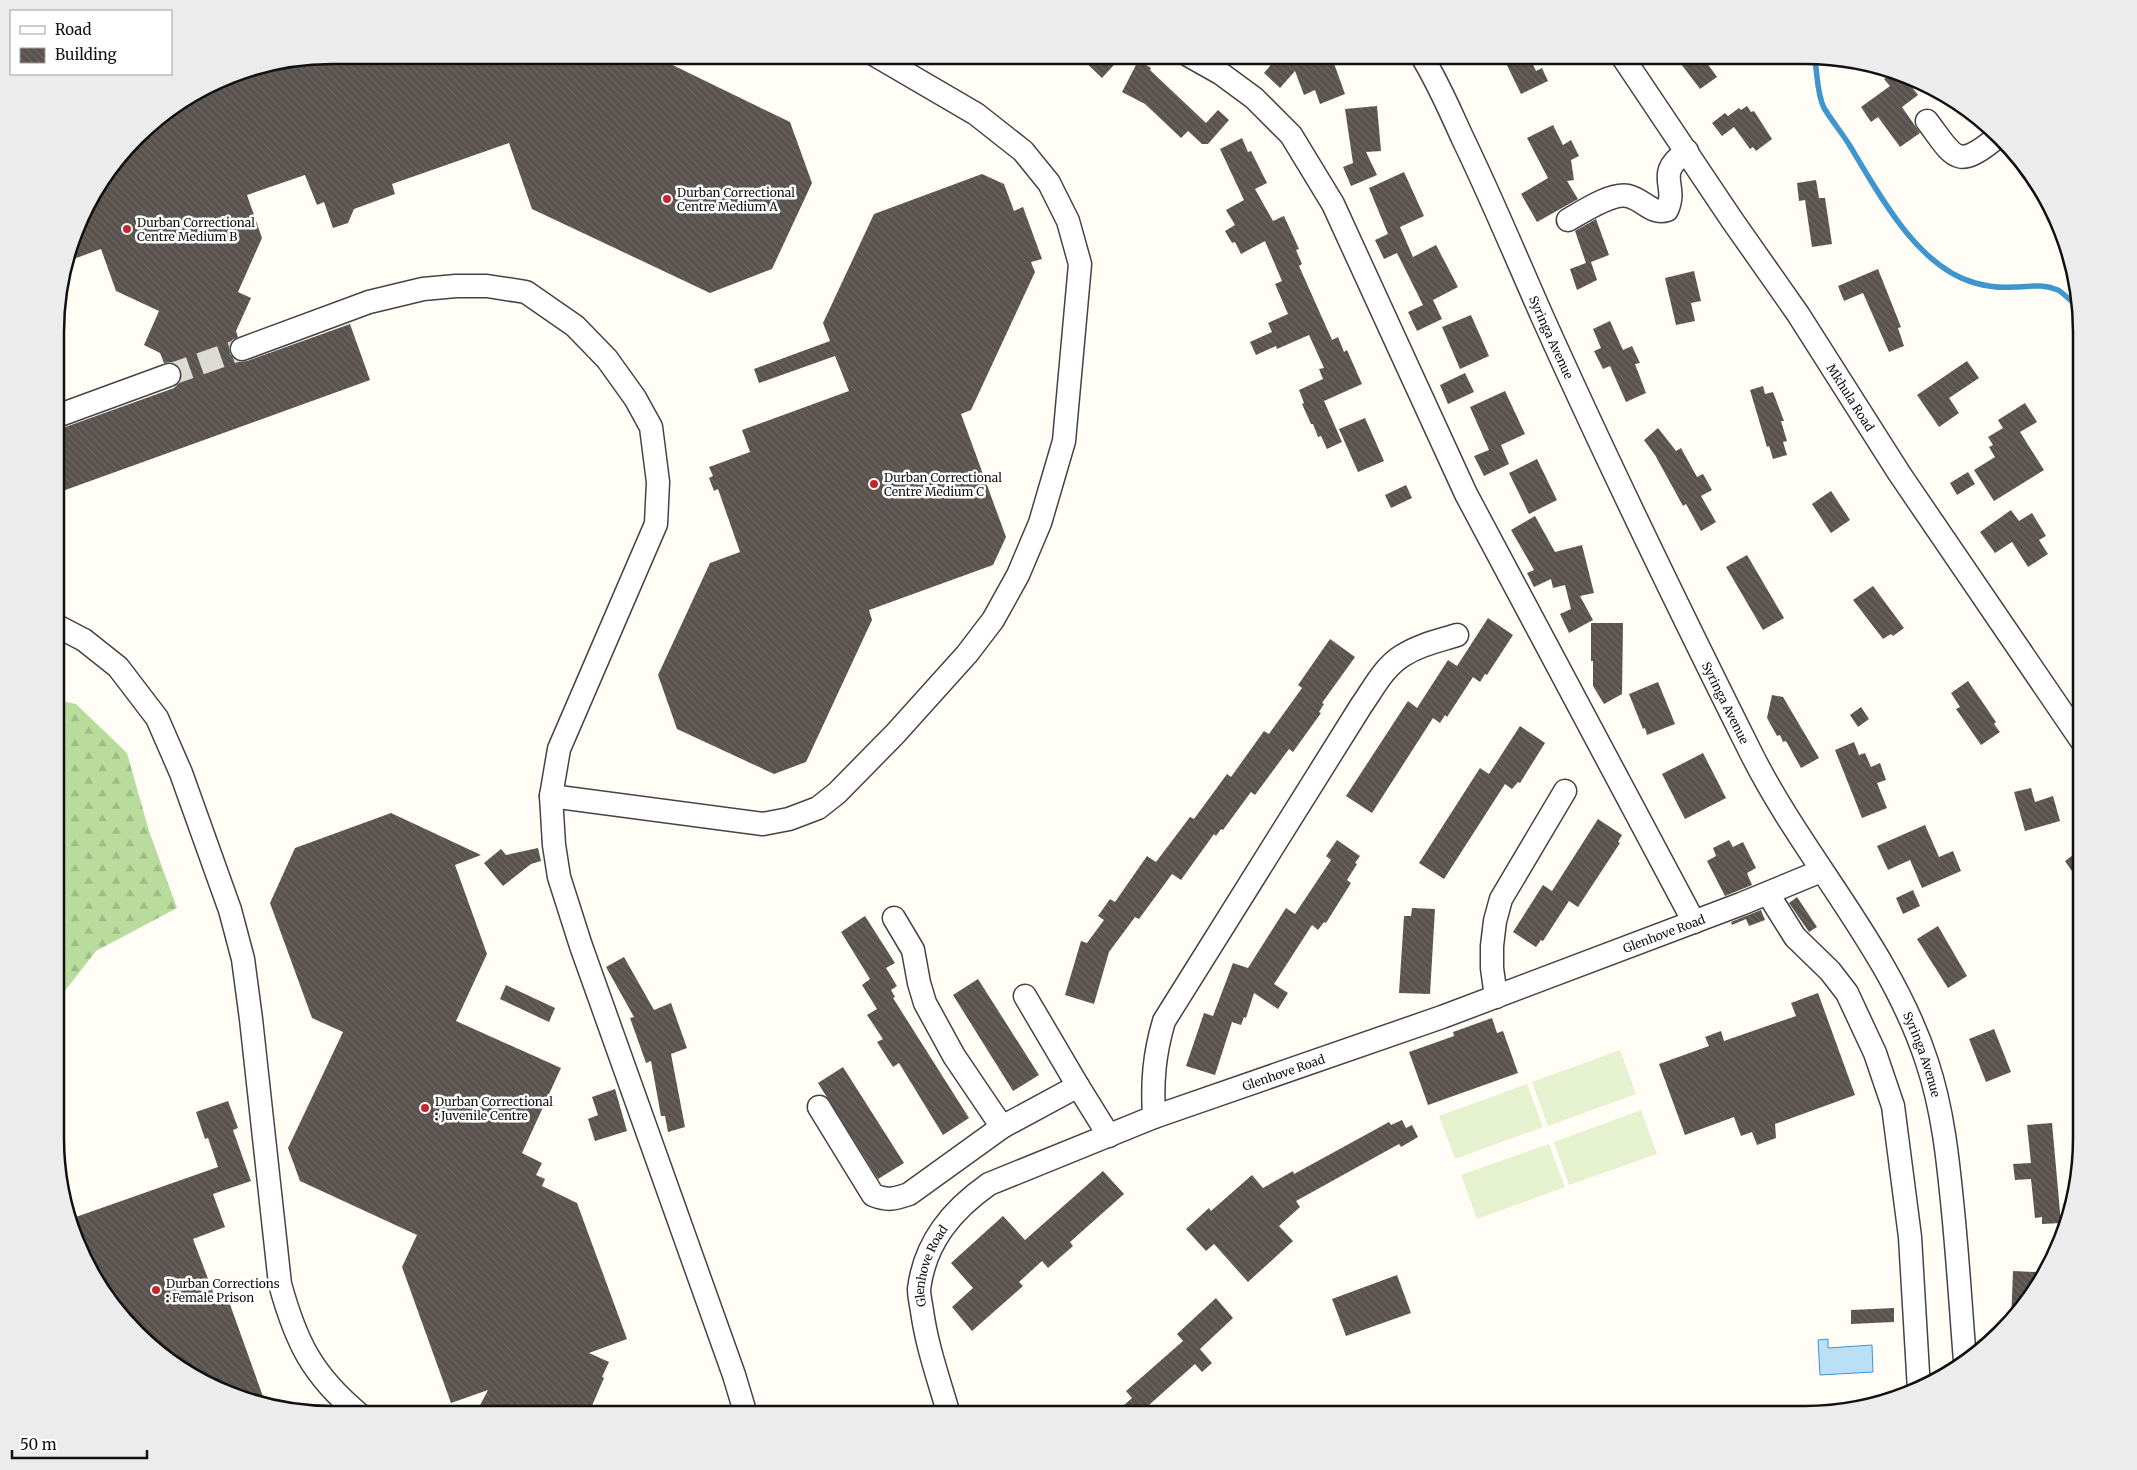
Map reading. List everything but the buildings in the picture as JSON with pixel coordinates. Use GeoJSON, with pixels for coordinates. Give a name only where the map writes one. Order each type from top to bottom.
{"type":"FeatureCollection","features":[{"type":"Feature","properties":{"kind":"street"},"geometry":{"type":"LineString","coordinates":[[551,796],[763,824],[789,819],[818,808],[837,792],[895,734],[967,654],[993,620],[1025,557],[1040,523],[1064,441],[1080,264],[1068,221],[1049,182],[1023,151],[976,114],[890,64]]}},
{"type":"Feature","properties":{"kind":"street"},"geometry":{"type":"LineString","coordinates":[[1204,64],[1220,73],[1254,98],[1291,135],[1333,204],[1466,494],[1694,922]]}},
{"type":"Feature","properties":{"kind":"street","name":"Syringa Avenue"},"geometry":{"type":"LineString","coordinates":[[1426,64],[1478,171],[1592,428],[1755,761],[1821,871],[1860,928],[1895,986],[1914,1023],[1935,1086],[1942,1116],[1949,1165],[1964,1354]]}},
{"type":"Feature","properties":{"kind":"street","name":"Mkhula Road"},"geometry":{"type":"LineString","coordinates":[[1627,64],[1798,314],[1899,473],[2073,728]]}},
{"type":"Feature","properties":{"kind":"street"},"geometry":{"type":"LineString","coordinates":[[1927,121],[1950,152],[1959,157],[1972,156],[1993,140]]}},
{"type":"Feature","properties":{"kind":"street"},"geometry":{"type":"LineString","coordinates":[[1568,220],[1619,196],[1629,196],[1654,211],[1667,210],[1670,203],[1669,171],[1671,164],[1687,151]]}},
{"type":"Feature","properties":{"kind":"street"},"geometry":{"type":"LineString","coordinates":[[242,349],[369,302],[423,289],[487,286],[526,292],[575,326],[607,359],[635,398],[651,427],[658,482],[656,524],[559,749],[551,796],[554,845],[558,877],[731,1365],[743,1406]]}},
{"type":"Feature","properties":{"kind":"street"},"geometry":{"type":"LineString","coordinates":[[64,413],[169,375]]}},
{"type":"Feature","properties":{"kind":"street"},"geometry":{"type":"LineString","coordinates":[[64,630],[84,640],[118,667],[157,718],[181,773],[230,910],[243,959],[280,1284],[290,1319],[308,1358],[338,1397],[349,1406]]}},
{"type":"Feature","properties":{"kind":"street"},"geometry":{"type":"LineString","coordinates":[[1154,1117],[1152,1080],[1157,1046],[1164,1021],[1360,706],[1385,672],[1401,656],[1421,646],[1456,635]]}},
{"type":"Feature","properties":{"kind":"street"},"geometry":{"type":"LineString","coordinates":[[1496,997],[1492,968],[1492,946],[1500,899],[1565,791]]}},
{"type":"Feature","properties":{"kind":"street","name":"Glenhove Road"},"geometry":{"type":"LineString","coordinates":[[946,1406],[926,1338],[919,1290],[930,1248],[947,1221],[967,1200],[989,1184],[1154,1117],[1496,997],[1768,894],[1821,871]]}},
{"type":"Feature","properties":{"kind":"street"},"geometry":{"type":"LineString","coordinates":[[1768,894],[1795,937],[1830,971],[1848,993],[1875,1053],[1893,1106],[1910,1237],[1918,1381]]}},
{"type":"Feature","properties":{"kind":"street"},"geometry":{"type":"LineString","coordinates":[[894,918],[913,950],[919,984],[926,1003],[954,1056],[1002,1127]]}},
{"type":"Feature","properties":{"kind":"street"},"geometry":{"type":"LineString","coordinates":[[1025,996],[1109,1136]]}},
{"type":"Feature","properties":{"kind":"street"},"geometry":{"type":"LineString","coordinates":[[819,1107],[873,1194],[885,1199],[909,1194],[1002,1127],[1078,1086]]}},
{"type":"Feature","properties":{"kind":"green space"},"geometry":{"type":"Polygon","coordinates":[[[64,701],[76,704],[127,753],[149,831],[177,908],[96,951],[64,992],[64,701]]]}},
{"type":"Feature","properties":{"kind":"green space"},"geometry":{"type":"Polygon","coordinates":[[[1620,1050],[1636,1094],[1548,1126],[1532,1082],[1620,1050]]]}},
{"type":"Feature","properties":{"kind":"green space"},"geometry":{"type":"Polygon","coordinates":[[[1527,1084],[1543,1127],[1455,1159],[1439,1116],[1527,1084]]]}},
{"type":"Feature","properties":{"kind":"green space"},"geometry":{"type":"Polygon","coordinates":[[[1641,1110],[1657,1154],[1569,1185],[1554,1142],[1641,1110]]]}},
{"type":"Feature","properties":{"kind":"green space"},"geometry":{"type":"Polygon","coordinates":[[[1549,1144],[1565,1187],[1477,1219],[1461,1175],[1549,1144]]]}},
{"type":"Feature","properties":{"kind":"water"},"geometry":{"type":"Polygon","coordinates":[[[1828,1339],[1828,1348],[1872,1345],[1873,1372],[1820,1375],[1818,1340],[1828,1339]]]}},
{"type":"Feature","properties":{"kind":"waterway"},"geometry":{"type":"LineString","coordinates":[[1815,64],[1821,102],[1824,108],[1847,141],[1887,206],[1918,245],[1935,262],[1954,274],[1975,283],[1999,287],[2035,286],[2052,288],[2060,291],[2071,301]]}},
{"type":"Feature","properties":{"kind":"tunnel"},"geometry":{"type":"LineString","coordinates":[[169,375],[242,349]]}},
{"type":"Feature","properties":{"kind":"place","name":"Durban Correctional Centre Medium A"},"geometry":{"type":"Point","coordinates":[667,199]}},
{"type":"Feature","properties":{"kind":"place","name":"Durban Correctional Centre Medium B"},"geometry":{"type":"Point","coordinates":[127,229]}},
{"type":"Feature","properties":{"kind":"place","name":"Durban Correctional Centre Medium C"},"geometry":{"type":"Point","coordinates":[874,484]}},
{"type":"Feature","properties":{"kind":"place","name":"Durban Correctional : Juvenile Centre"},"geometry":{"type":"Point","coordinates":[425,1108]}},
{"type":"Feature","properties":{"kind":"place","name":"Durban Corrections : Female Prison"},"geometry":{"type":"Point","coordinates":[156,1290]}}]}
